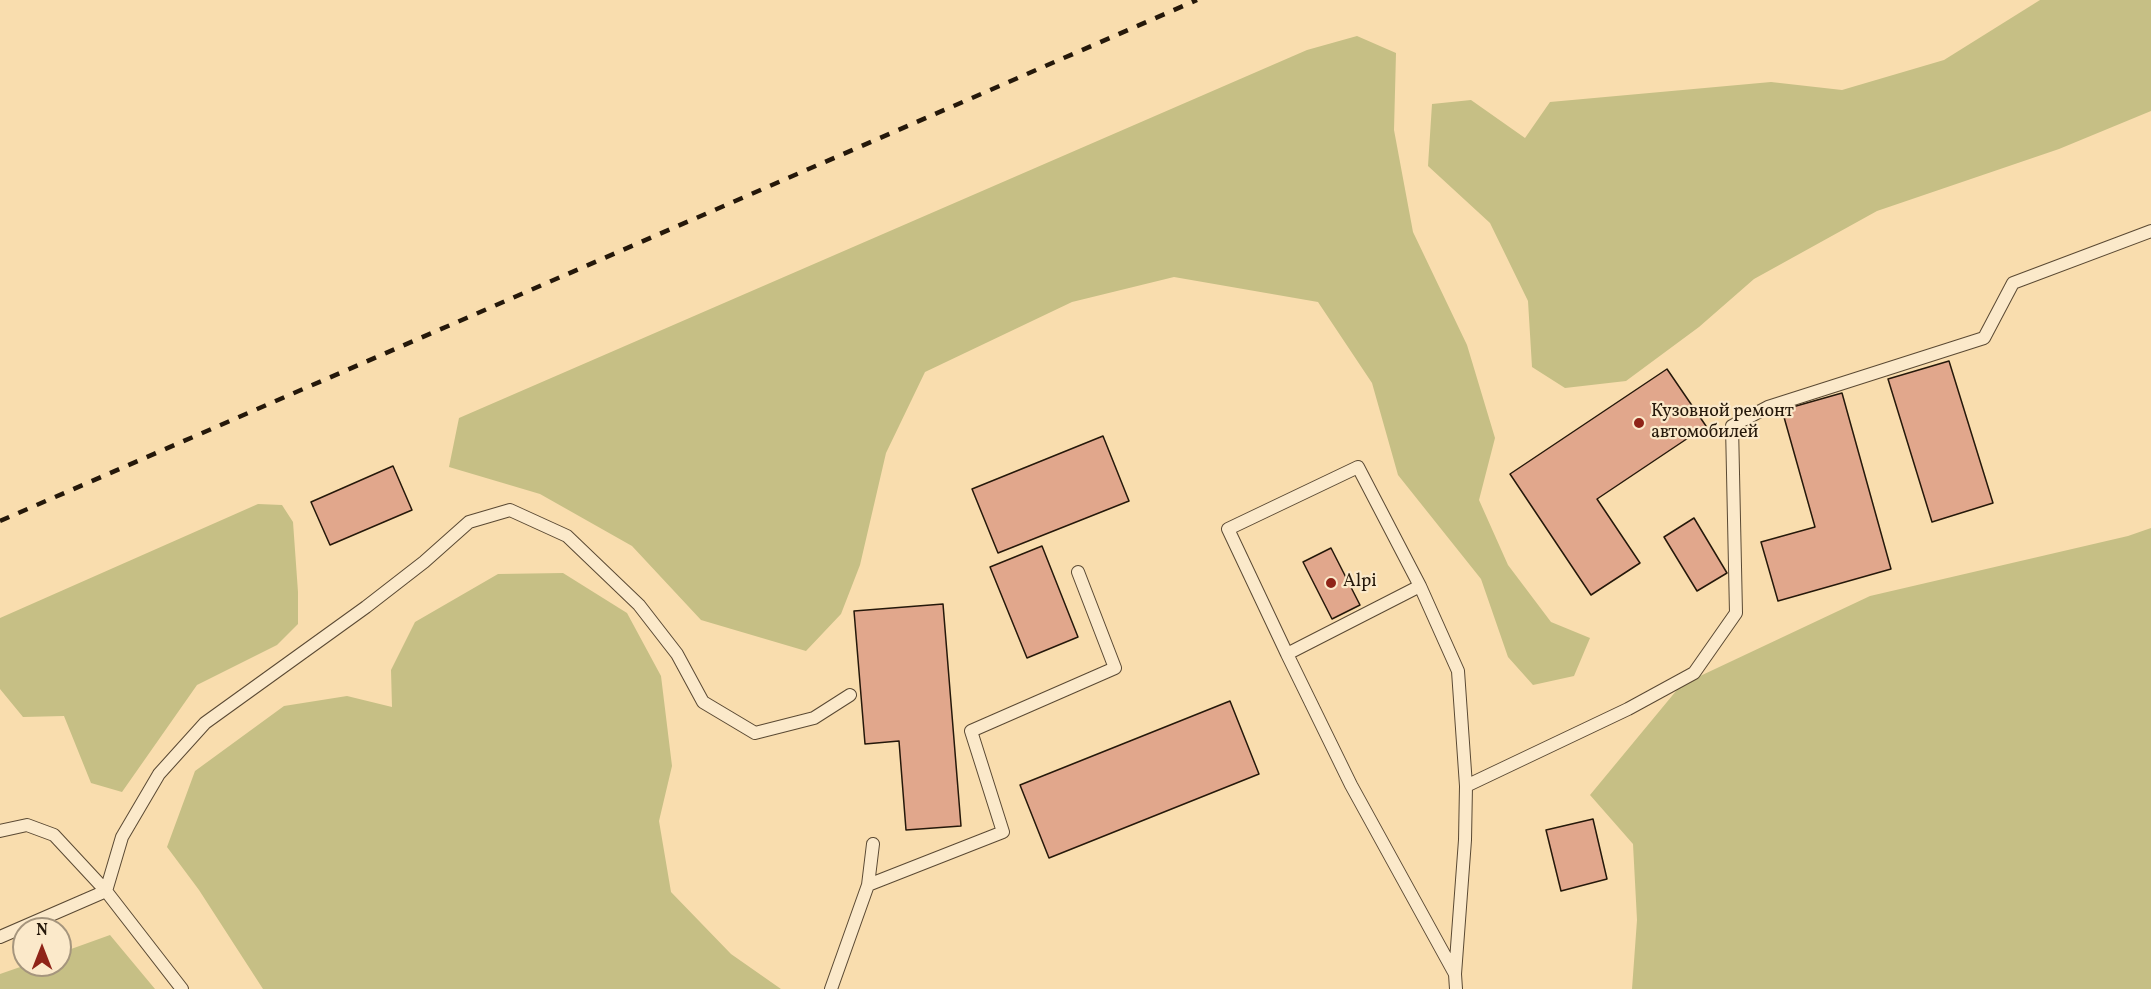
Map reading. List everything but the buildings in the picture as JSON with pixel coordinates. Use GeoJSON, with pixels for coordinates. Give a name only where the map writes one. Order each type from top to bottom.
{"type":"FeatureCollection","features":[{"type":"Feature","properties":{"kind":"lane"},"geometry":{"type":"LineString","coordinates":[[1466,786],[1628,709],[1694,673],[1736,613],[1732,426],[1768,407],[1984,338],[2013,283],[2151,231]]}},
{"type":"Feature","properties":{"kind":"lane"},"geometry":{"type":"LineString","coordinates":[[1455,974],[1351,784],[1228,529],[1358,467],[1420,586],[1458,671],[1466,786],[1456,989]]}},
{"type":"Feature","properties":{"kind":"lane"},"geometry":{"type":"LineString","coordinates":[[106,891],[122,837],[159,774],[205,723],[366,607],[424,562],[469,522],[510,510],[567,536],[639,605],[678,654],[703,702],[755,733],[814,718],[850,695]]}},
{"type":"Feature","properties":{"kind":"lane"},"geometry":{"type":"LineString","coordinates":[[868,885],[1003,832],[971,731],[1115,668],[1078,572]]}},
{"type":"Feature","properties":{"kind":"lane"},"geometry":{"type":"LineString","coordinates":[[1287,654],[1420,586]]}},
{"type":"Feature","properties":{"kind":"lane"},"geometry":{"type":"LineString","coordinates":[[0,831],[27,825],[54,835],[106,891],[182,989]]}},
{"type":"Feature","properties":{"kind":"lane"},"geometry":{"type":"LineString","coordinates":[[831,989],[868,885],[873,844]]}},
{"type":"Feature","properties":{"kind":"lane"},"geometry":{"type":"LineString","coordinates":[[0,937],[106,891]]}},
{"type":"Feature","properties":{"kind":"shaded area"},"geometry":{"type":"Polygon","coordinates":[[[2040,0],[2151,0],[2151,111],[2059,149],[1877,211],[1754,279],[1699,327],[1626,381],[1565,388],[1532,367],[1528,301],[1490,223],[1428,166],[1432,104],[1471,100],[1525,138],[1550,102],[1771,82],[1842,90],[1944,60],[2040,0]]]}},
{"type":"Feature","properties":{"kind":"shaded area"},"geometry":{"type":"Polygon","coordinates":[[[1357,36],[1396,53],[1394,130],[1413,232],[1467,345],[1495,438],[1479,500],[1508,565],[1551,622],[1590,638],[1574,676],[1533,685],[1508,657],[1481,579],[1398,475],[1372,383],[1318,302],[1174,277],[1072,302],[925,372],[886,453],[860,565],[841,614],[806,651],[701,620],[632,546],[540,494],[449,467],[459,418],[1307,50],[1357,36]]]}},
{"type":"Feature","properties":{"kind":"shaded area"},"geometry":{"type":"Polygon","coordinates":[[[258,504],[282,505],[293,522],[298,624],[277,645],[197,685],[122,792],[91,783],[64,716],[23,717],[0,689],[0,618],[258,504]]]}},
{"type":"Feature","properties":{"kind":"shaded area"},"geometry":{"type":"Polygon","coordinates":[[[2151,528],[2151,989],[1632,989],[1637,920],[1633,844],[1590,795],[1681,685],[1870,596],[2128,536],[2151,528]]]}},
{"type":"Feature","properties":{"kind":"shaded area"},"geometry":{"type":"Polygon","coordinates":[[[563,573],[627,613],[661,676],[672,766],[659,821],[671,892],[731,954],[781,989],[263,989],[199,890],[167,847],[195,771],[284,706],[347,696],[392,707],[391,670],[415,622],[498,574],[563,573]]]}},
{"type":"Feature","properties":{"kind":"shaded area"},"geometry":{"type":"Polygon","coordinates":[[[110,935],[155,989],[0,989],[0,974],[12,970],[12,977],[72,977],[72,949],[110,935]]]}},
{"type":"Feature","properties":{"kind":"railway"},"geometry":{"type":"LineString","coordinates":[[0,521],[1197,0]]}},
{"type":"Feature","properties":{"kind":"place","name":"Кузовной ремонт автомобилей"},"geometry":{"type":"Point","coordinates":[1639,423]}},
{"type":"Feature","properties":{"kind":"place","name":"Alpi"},"geometry":{"type":"Point","coordinates":[1331,583]}}]}
